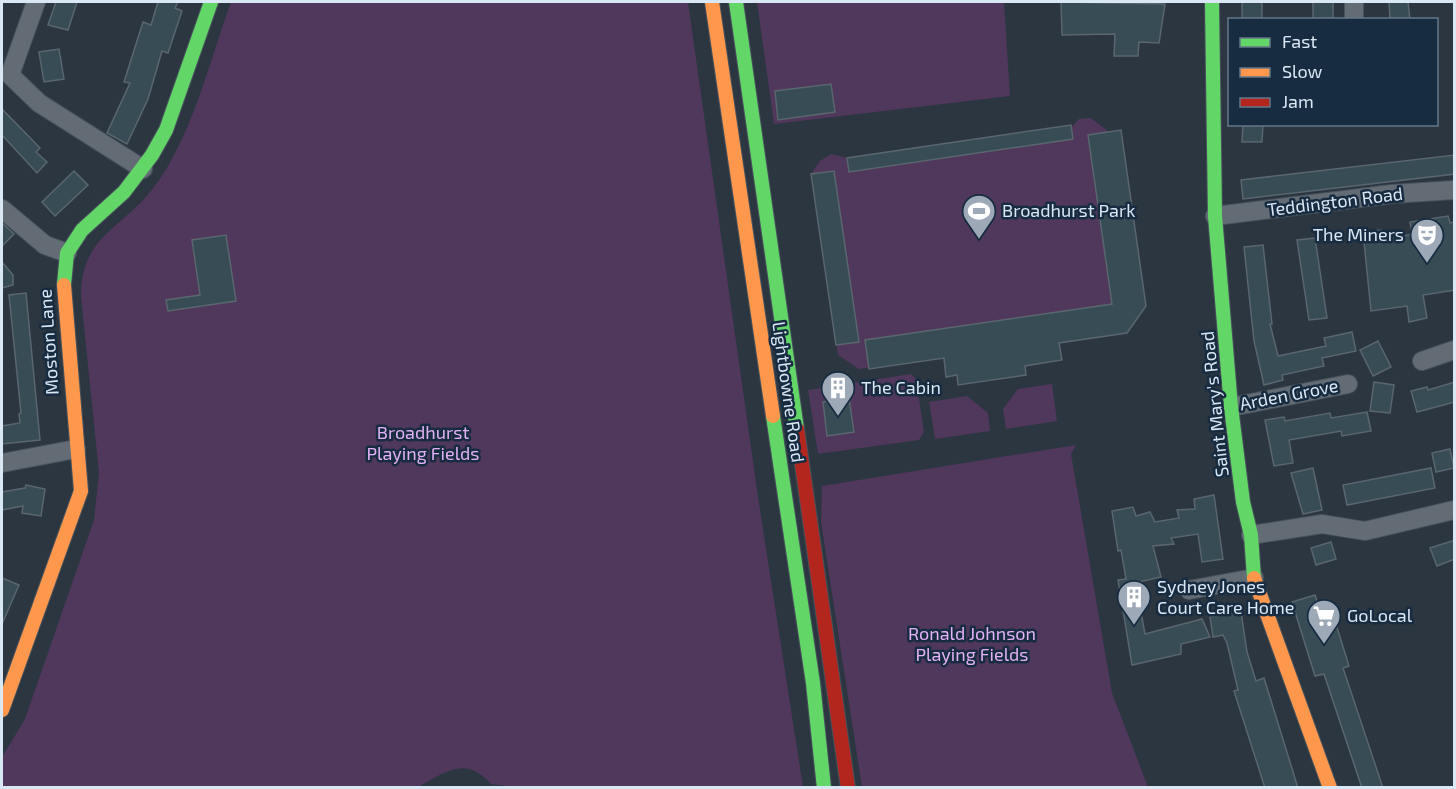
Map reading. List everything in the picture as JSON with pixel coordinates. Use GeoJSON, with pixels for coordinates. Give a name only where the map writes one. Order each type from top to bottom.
{"type":"FeatureCollection","features":[{"type":"Feature","properties":{"kind":"main road","name":"Moston Lane"},"geometry":{"type":"LineString","coordinates":[[4,703],[81,491],[63,290],[68,253],[82,230],[124,192],[143,169],[166,130],[211,2]]}},
{"type":"Feature","properties":{"kind":"main road","name":"Lightbowne Road"},"geometry":{"type":"LineString","coordinates":[[712,2],[813,683],[824,788]]}},
{"type":"Feature","properties":{"kind":"main road","name":"Lightbowne Road"},"geometry":{"type":"LineString","coordinates":[[736,2],[848,788]]}},
{"type":"Feature","properties":{"kind":"main road","name":"Saint Mary's Road"},"geometry":{"type":"LineString","coordinates":[[1212,2],[1215,216],[1231,406],[1243,502],[1251,535],[1254,579],[1330,788]]}},
{"type":"Feature","properties":{"kind":"street"},"geometry":{"type":"LineString","coordinates":[[36,2],[6,71],[39,103],[143,169]]}},
{"type":"Feature","properties":{"kind":"street"},"geometry":{"type":"LineString","coordinates":[[1354,2],[1354,18]]}},
{"type":"Feature","properties":{"kind":"street","name":"Teddington Road"},"geometry":{"type":"LineString","coordinates":[[1215,216],[1392,194],[1455,190]]}},
{"type":"Feature","properties":{"kind":"street"},"geometry":{"type":"LineString","coordinates":[[2,209],[45,245],[68,253]]}},
{"type":"Feature","properties":{"kind":"street"},"geometry":{"type":"LineString","coordinates":[[1422,361],[1455,350]]}},
{"type":"Feature","properties":{"kind":"street","name":"Arden Grove"},"geometry":{"type":"LineString","coordinates":[[1231,406],[1348,384]]}},
{"type":"Feature","properties":{"kind":"street"},"geometry":{"type":"LineString","coordinates":[[2,463],[76,449]]}},
{"type":"Feature","properties":{"kind":"street"},"geometry":{"type":"LineString","coordinates":[[1251,535],[1322,524],[1365,531],[1455,510]]}},
{"type":"Feature","properties":{"kind":"street"},"geometry":{"type":"LineString","coordinates":[[1189,590],[1254,579]]}},
{"type":"Feature","properties":{"kind":"green space","name":"Broadhurst Playing Fields"},"geometry":{"type":"Polygon","coordinates":[[[231,2],[688,2],[758,497],[803,787],[522,788],[491,784],[482,775],[465,768],[448,771],[421,785],[421,788],[2,788],[2,757],[25,719],[94,520],[99,473],[81,297],[86,263],[100,240],[145,198],[174,156],[196,104],[231,2]]]}},
{"type":"Feature","properties":{"kind":"green space"},"geometry":{"type":"Polygon","coordinates":[[[757,2],[1004,2],[1010,96],[774,124],[757,2]]]}},
{"type":"Feature","properties":{"kind":"green space","name":"Broadhurst Park"},"geometry":{"type":"Polygon","coordinates":[[[1091,118],[1109,132],[1121,130],[1146,306],[1127,333],[1060,343],[1062,360],[1026,366],[1026,375],[958,385],[957,375],[946,377],[943,358],[859,369],[838,355],[811,174],[820,161],[831,154],[847,158],[1071,128],[1079,119],[1091,118]]]}},
{"type":"Feature","properties":{"kind":"green space"},"geometry":{"type":"Polygon","coordinates":[[[911,374],[916,379],[924,432],[919,440],[818,454],[808,390],[911,374]]]}},
{"type":"Feature","properties":{"kind":"green space"},"geometry":{"type":"Polygon","coordinates":[[[1052,384],[1057,421],[1006,429],[1003,409],[1018,389],[1052,384]]]}},
{"type":"Feature","properties":{"kind":"green space"},"geometry":{"type":"Polygon","coordinates":[[[967,396],[988,413],[990,431],[935,439],[929,402],[967,396]]]}},
{"type":"Feature","properties":{"kind":"green space","name":"Ronald Johnson Playing Fields"},"geometry":{"type":"Polygon","coordinates":[[[1076,445],[1071,454],[1112,693],[1148,787],[862,787],[821,522],[822,486],[1076,445]]]}},
{"type":"Feature","properties":{"kind":"building"},"geometry":{"type":"Polygon","coordinates":[[[56,2],[77,2],[68,30],[48,25],[56,2]]]}},
{"type":"Feature","properties":{"kind":"building"},"geometry":{"type":"Polygon","coordinates":[[[158,2],[178,2],[175,8],[182,11],[168,53],[162,51],[148,99],[127,144],[107,133],[130,83],[124,82],[143,22],[151,25],[158,2]]]}},
{"type":"Feature","properties":{"kind":"building"},"geometry":{"type":"Polygon","coordinates":[[[1061,2],[1165,4],[1159,43],[1139,42],[1138,56],[1114,56],[1115,34],[1062,35],[1061,2]]]}},
{"type":"Feature","properties":{"kind":"building"},"geometry":{"type":"Polygon","coordinates":[[[1242,2],[1262,2],[1262,18],[1242,18],[1242,2]]]}},
{"type":"Feature","properties":{"kind":"building"},"geometry":{"type":"Polygon","coordinates":[[[1313,2],[1333,2],[1333,18],[1313,18],[1313,2]]]}},
{"type":"Feature","properties":{"kind":"building"},"geometry":{"type":"Polygon","coordinates":[[[1389,2],[1408,2],[1410,18],[1390,18],[1389,2]]]}},
{"type":"Feature","properties":{"kind":"building"},"geometry":{"type":"Polygon","coordinates":[[[59,49],[64,79],[44,82],[39,52],[59,49]]]}},
{"type":"Feature","properties":{"kind":"building"},"geometry":{"type":"Polygon","coordinates":[[[831,84],[835,112],[778,120],[775,91],[831,84]]]}},
{"type":"Feature","properties":{"kind":"building"},"geometry":{"type":"Polygon","coordinates":[[[2,109],[40,148],[36,152],[47,162],[37,173],[2,135],[2,109]]]}},
{"type":"Feature","properties":{"kind":"building"},"geometry":{"type":"Polygon","coordinates":[[[1071,125],[1073,139],[849,172],[847,158],[1071,125]]]}},
{"type":"Feature","properties":{"kind":"building"},"geometry":{"type":"Polygon","coordinates":[[[1243,126],[1263,126],[1262,142],[1242,142],[1243,126]]]}},
{"type":"Feature","properties":{"kind":"building"},"geometry":{"type":"Polygon","coordinates":[[[1121,130],[1146,306],[1127,333],[1059,343],[1062,360],[1025,366],[1026,375],[958,385],[957,375],[946,377],[944,358],[869,369],[865,340],[1112,304],[1088,135],[1121,130]]]}},
{"type":"Feature","properties":{"kind":"building"},"geometry":{"type":"Polygon","coordinates":[[[1455,155],[1455,174],[1243,199],[1241,180],[1455,155]]]}},
{"type":"Feature","properties":{"kind":"building"},"geometry":{"type":"Polygon","coordinates":[[[74,171],[88,185],[55,216],[42,202],[74,171]]]}},
{"type":"Feature","properties":{"kind":"building"},"geometry":{"type":"Polygon","coordinates":[[[834,171],[859,342],[836,345],[811,174],[834,171]]]}},
{"type":"Feature","properties":{"kind":"building","name":"The Miners"},"geometry":{"type":"Polygon","coordinates":[[[1448,216],[1450,223],[1455,222],[1455,290],[1423,295],[1427,318],[1409,322],[1407,306],[1371,311],[1363,232],[1381,230],[1382,241],[1412,234],[1410,222],[1448,216]]]}},
{"type":"Feature","properties":{"kind":"building"},"geometry":{"type":"Polygon","coordinates":[[[2,223],[14,234],[2,246],[2,223]]]}},
{"type":"Feature","properties":{"kind":"building"},"geometry":{"type":"Polygon","coordinates":[[[226,235],[236,301],[168,311],[166,300],[200,295],[192,240],[226,235]]]}},
{"type":"Feature","properties":{"kind":"building"},"geometry":{"type":"Polygon","coordinates":[[[1315,238],[1327,318],[1309,320],[1297,240],[1315,238]]]}},
{"type":"Feature","properties":{"kind":"building"},"geometry":{"type":"Polygon","coordinates":[[[1263,245],[1272,324],[1270,324],[1278,356],[1326,346],[1324,338],[1352,332],[1356,351],[1322,358],[1324,366],[1282,375],[1283,380],[1264,385],[1254,341],[1244,247],[1263,245]]]}},
{"type":"Feature","properties":{"kind":"building"},"geometry":{"type":"Polygon","coordinates":[[[2,262],[13,275],[13,285],[2,288],[2,262]]]}},
{"type":"Feature","properties":{"kind":"building"},"geometry":{"type":"Polygon","coordinates":[[[26,293],[40,440],[2,444],[2,426],[20,423],[19,414],[21,413],[9,295],[26,293]]]}},
{"type":"Feature","properties":{"kind":"building"},"geometry":{"type":"Polygon","coordinates":[[[1378,341],[1391,367],[1373,376],[1360,350],[1378,341]]]}},
{"type":"Feature","properties":{"kind":"building"},"geometry":{"type":"Polygon","coordinates":[[[1374,382],[1394,385],[1390,413],[1370,411],[1374,382]]]}},
{"type":"Feature","properties":{"kind":"building"},"geometry":{"type":"Polygon","coordinates":[[[1455,382],[1455,402],[1417,412],[1411,391],[1427,387],[1428,390],[1455,382]]]}},
{"type":"Feature","properties":{"kind":"building","name":"The Cabin"},"geometry":{"type":"Polygon","coordinates":[[[849,398],[854,432],[827,436],[823,402],[849,398]]]}},
{"type":"Feature","properties":{"kind":"building"},"geometry":{"type":"Polygon","coordinates":[[[1367,412],[1371,431],[1342,436],[1341,431],[1289,440],[1293,463],[1274,466],[1265,420],[1284,417],[1285,421],[1330,413],[1331,418],[1367,412]]]}},
{"type":"Feature","properties":{"kind":"building"},"geometry":{"type":"Polygon","coordinates":[[[1450,449],[1454,468],[1436,472],[1432,453],[1450,449]]]}},
{"type":"Feature","properties":{"kind":"building"},"geometry":{"type":"Polygon","coordinates":[[[1313,468],[1322,510],[1303,514],[1291,473],[1313,468]]]}},
{"type":"Feature","properties":{"kind":"building"},"geometry":{"type":"Polygon","coordinates":[[[1431,468],[1435,488],[1347,505],[1343,485],[1431,468]]]}},
{"type":"Feature","properties":{"kind":"building"},"geometry":{"type":"Polygon","coordinates":[[[26,485],[45,489],[41,516],[22,513],[23,506],[2,510],[2,492],[25,488],[26,485]]]}},
{"type":"Feature","properties":{"kind":"building"},"geometry":{"type":"Polygon","coordinates":[[[1214,495],[1223,559],[1202,562],[1198,534],[1171,538],[1174,544],[1153,546],[1161,577],[1139,582],[1146,599],[1146,606],[1140,607],[1145,634],[1202,619],[1210,637],[1181,644],[1181,654],[1132,665],[1118,580],[1126,579],[1121,550],[1118,551],[1112,511],[1133,507],[1136,516],[1150,512],[1155,522],[1179,518],[1177,510],[1195,509],[1194,499],[1214,495]]]}},
{"type":"Feature","properties":{"kind":"building"},"geometry":{"type":"Polygon","coordinates":[[[1455,540],[1455,559],[1437,566],[1430,548],[1455,540]]]}},
{"type":"Feature","properties":{"kind":"building"},"geometry":{"type":"Polygon","coordinates":[[[1331,542],[1336,559],[1316,565],[1311,548],[1331,542]]]}},
{"type":"Feature","properties":{"kind":"building"},"geometry":{"type":"Polygon","coordinates":[[[2,578],[19,585],[2,624],[2,578]]]}},
{"type":"Feature","properties":{"kind":"building"},"geometry":{"type":"Polygon","coordinates":[[[1315,595],[1324,624],[1335,621],[1349,666],[1343,668],[1383,788],[1362,788],[1324,674],[1315,676],[1292,602],[1315,595]]]}},
{"type":"Feature","properties":{"kind":"building"},"geometry":{"type":"Polygon","coordinates":[[[1240,605],[1247,652],[1256,681],[1264,678],[1298,788],[1265,788],[1234,691],[1238,690],[1227,643],[1223,635],[1213,637],[1210,617],[1218,615],[1217,606],[1240,605]]]}},
{"type":"Feature","properties":{"kind":"traffic: fast"},"geometry":{"type":"LineString","coordinates":[[64,285],[67,253],[82,230],[124,192],[152,155],[166,130],[211,2]]}},
{"type":"Feature","properties":{"kind":"traffic: fast"},"geometry":{"type":"LineString","coordinates":[[736,2],[797,429]]}},
{"type":"Feature","properties":{"kind":"traffic: fast"},"geometry":{"type":"LineString","coordinates":[[1212,2],[1215,216],[1231,407],[1243,502],[1251,535],[1254,578]]}},
{"type":"Feature","properties":{"kind":"traffic: fast"},"geometry":{"type":"LineString","coordinates":[[773,416],[813,683],[824,788]]}},
{"type":"Feature","properties":{"kind":"traffic: slow"},"geometry":{"type":"LineString","coordinates":[[712,2],[773,416]]}},
{"type":"Feature","properties":{"kind":"traffic: slow"},"geometry":{"type":"LineString","coordinates":[[2,710],[81,491],[64,285]]}},
{"type":"Feature","properties":{"kind":"traffic: slow"},"geometry":{"type":"LineString","coordinates":[[1254,578],[1330,788]]}},
{"type":"Feature","properties":{"kind":"traffic: jam"},"geometry":{"type":"LineString","coordinates":[[797,429],[848,788]]}},
{"type":"Feature","properties":{"kind":"place","name":"Broadhurst Park"},"geometry":{"type":"Point","coordinates":[979,240]}},
{"type":"Feature","properties":{"kind":"place","name":"The Miners"},"geometry":{"type":"Point","coordinates":[1427,264]}},
{"type":"Feature","properties":{"kind":"place","name":"The Cabin"},"geometry":{"type":"Point","coordinates":[838,417]}},
{"type":"Feature","properties":{"kind":"place","name":"Sydney Jones Court Care Home"},"geometry":{"type":"Point","coordinates":[1134,626]}},
{"type":"Feature","properties":{"kind":"place","name":"GoLocal"},"geometry":{"type":"Point","coordinates":[1324,645]}}]}
